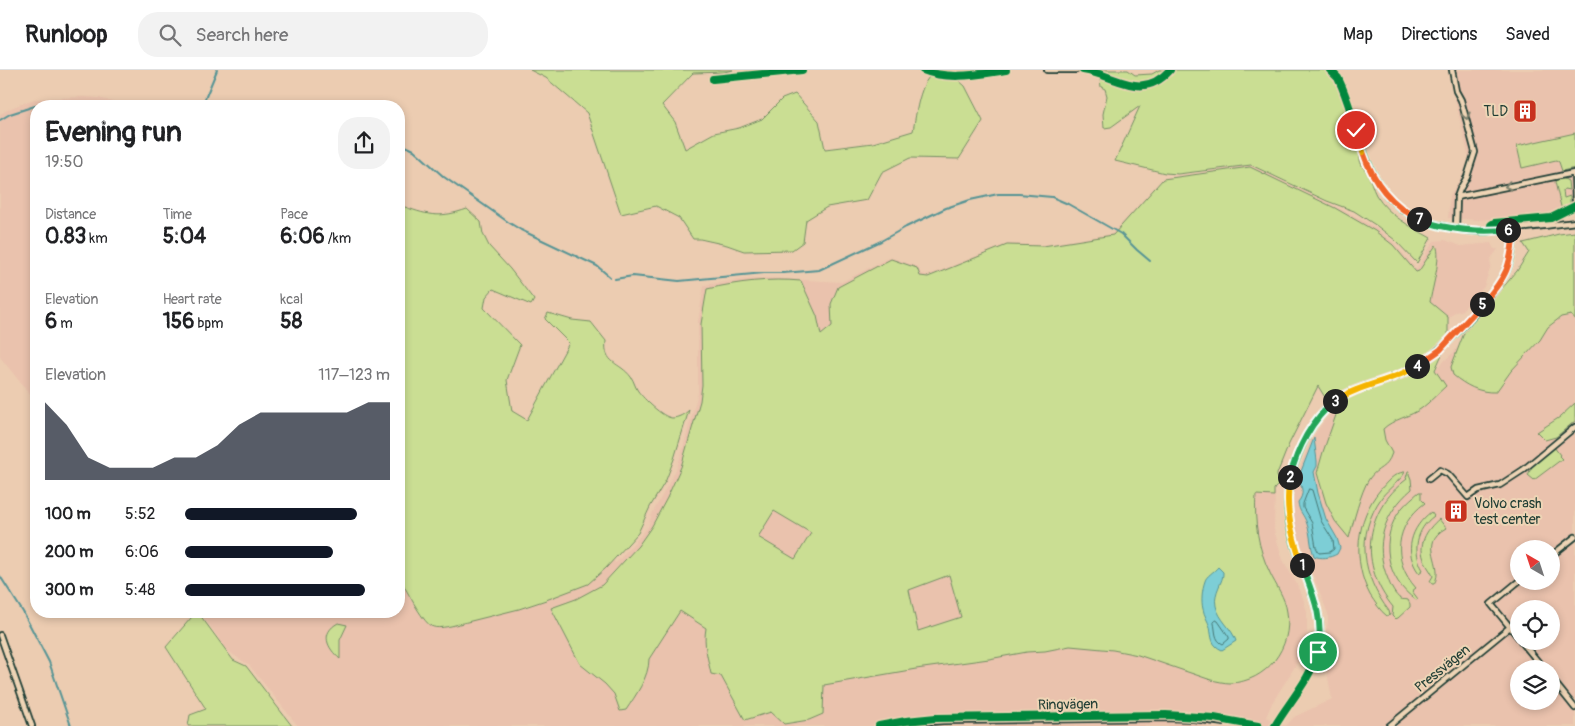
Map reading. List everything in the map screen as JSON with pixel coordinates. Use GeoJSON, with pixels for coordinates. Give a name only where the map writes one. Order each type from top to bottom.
{"type":"FeatureCollection","features":[{"type":"Feature","properties":{"kind":"street"},"geometry":{"type":"LineString","coordinates":[[713,79],[802,70]]}},
{"type":"Feature","properties":{"kind":"street"},"geometry":{"type":"LineString","coordinates":[[923,70],[962,76],[1006,70]]}},
{"type":"Feature","properties":{"kind":"street"},"geometry":{"type":"LineString","coordinates":[[1047,70],[1076,70]]}},
{"type":"Feature","properties":{"kind":"street"},"geometry":{"type":"LineString","coordinates":[[1083,70],[1136,86],[1155,83],[1170,70]]}},
{"type":"Feature","properties":{"kind":"street"},"geometry":{"type":"LineString","coordinates":[[1330,70],[1338,78],[1342,87],[1373,175],[1383,191],[1400,208],[1416,218],[1456,229],[1487,232],[1575,222]]}},
{"type":"Feature","properties":{"kind":"street"},"geometry":{"type":"LineString","coordinates":[[1452,70],[1456,91],[1461,100],[1475,152],[1467,177],[1457,197],[1456,229]]}},
{"type":"Feature","properties":{"kind":"street"},"geometry":{"type":"LineString","coordinates":[[1457,197],[1574,172],[1575,200]]}},
{"type":"Feature","properties":{"kind":"street"},"geometry":{"type":"LineString","coordinates":[[1276,724],[1309,672],[1318,652],[1320,641],[1317,608],[1292,534],[1287,507],[1291,474],[1309,430],[1326,408],[1342,396],[1412,370],[1440,350],[1498,286],[1509,266],[1514,230]]}},
{"type":"Feature","properties":{"kind":"street"},"geometry":{"type":"LineString","coordinates":[[1429,479],[1440,470],[1448,474],[1468,497],[1478,490],[1500,486],[1523,470],[1575,427]]}},
{"type":"Feature","properties":{"kind":"street"},"geometry":{"type":"LineString","coordinates":[[1560,548],[1575,536]]}},
{"type":"Feature","properties":{"kind":"street"},"geometry":{"type":"LineString","coordinates":[[1510,588],[1491,604],[1510,627]]}},
{"type":"Feature","properties":{"kind":"street","name":"Pressvägen"},"geometry":{"type":"LineString","coordinates":[[1389,726],[1510,627]]}},
{"type":"Feature","properties":{"kind":"street"},"geometry":{"type":"LineString","coordinates":[[0,635],[32,726]]}},
{"type":"Feature","properties":{"kind":"street"},"geometry":{"type":"LineString","coordinates":[[1529,650],[1537,660]]}},
{"type":"Feature","properties":{"kind":"street"},"geometry":{"type":"LineString","coordinates":[[1560,689],[1575,708]]}},
{"type":"Feature","properties":{"kind":"street","name":"Ringvägen"},"geometry":{"type":"LineString","coordinates":[[879,726],[936,718],[1144,715],[1214,718],[1258,726]]}},
{"type":"Feature","properties":{"kind":"shaded area"},"geometry":{"type":"Polygon","coordinates":[[[1448,70],[1575,70],[1575,210],[1478,220],[1448,218],[1450,195],[1463,175],[1469,158],[1448,70]]]}},
{"type":"Feature","properties":{"kind":"shaded area"},"geometry":{"type":"Polygon","coordinates":[[[83,97],[106,100],[32,100],[83,97]]]}},
{"type":"Feature","properties":{"kind":"shaded area"},"geometry":{"type":"Polygon","coordinates":[[[30,101],[30,394],[0,357],[0,114],[30,101]]]}},
{"type":"Feature","properties":{"kind":"shaded area"},"geometry":{"type":"Polygon","coordinates":[[[1251,166],[1376,228],[1393,242],[1416,269],[1434,241],[1445,240],[1461,246],[1491,243],[1494,249],[1498,249],[1490,260],[1491,265],[1484,287],[1461,311],[1455,312],[1445,323],[1328,390],[1318,387],[1289,444],[1279,473],[1279,485],[1275,489],[1274,530],[1283,560],[1304,601],[1307,612],[1307,633],[1301,657],[1272,703],[1266,717],[1280,725],[1286,726],[298,726],[249,665],[229,652],[204,618],[405,618],[405,390],[616,563],[648,527],[652,514],[676,470],[682,452],[698,393],[698,322],[704,285],[767,278],[842,282],[890,257],[918,267],[921,274],[929,275],[1007,244],[1043,245],[1112,234],[1163,178],[1251,166]]]}},
{"type":"Feature","properties":{"kind":"shaded area"},"geometry":{"type":"Polygon","coordinates":[[[1575,236],[1575,726],[1286,726],[1294,717],[1332,699],[1326,667],[1325,635],[1328,614],[1298,536],[1293,517],[1296,478],[1312,438],[1324,421],[1336,409],[1430,374],[1454,352],[1465,337],[1575,236]]]}},
{"type":"Feature","properties":{"kind":"green space"},"geometry":{"type":"Polygon","coordinates":[[[530,70],[733,70],[693,73],[662,105],[675,122],[685,149],[714,133],[739,128],[762,119],[782,99],[795,94],[819,121],[825,149],[873,143],[913,131],[920,95],[924,85],[935,72],[942,70],[940,78],[957,79],[965,86],[983,121],[959,159],[910,158],[882,172],[867,200],[827,207],[806,220],[803,242],[792,250],[744,251],[727,245],[693,239],[679,218],[656,206],[621,214],[587,113],[546,78],[530,70]]]}},
{"type":"Feature","properties":{"kind":"green space"},"geometry":{"type":"Polygon","coordinates":[[[1098,70],[1128,70],[1135,75],[1152,74],[1159,70],[1326,70],[1339,87],[1344,98],[1361,163],[1376,195],[1394,215],[1431,238],[1417,263],[1395,240],[1354,211],[1327,201],[1251,165],[1178,174],[1165,173],[1115,161],[1140,106],[1111,127],[1104,128],[1103,114],[1107,96],[1105,89],[1101,87],[1100,79],[1111,74],[1098,70]]]}},
{"type":"Feature","properties":{"kind":"green space"},"geometry":{"type":"Polygon","coordinates":[[[1575,133],[1575,168],[1562,171],[1559,162],[1556,160],[1522,168],[1517,146],[1575,133]]]}},
{"type":"Feature","properties":{"kind":"green space"},"geometry":{"type":"Polygon","coordinates":[[[1250,167],[1335,208],[1375,231],[1393,245],[1416,272],[1419,271],[1436,245],[1438,250],[1430,302],[1448,317],[1448,341],[1435,370],[1446,386],[1422,408],[1383,429],[1385,440],[1392,453],[1385,465],[1372,475],[1366,484],[1349,538],[1335,521],[1326,503],[1317,473],[1336,415],[1318,386],[1289,444],[1277,474],[1278,485],[1274,489],[1274,496],[1256,495],[1256,525],[1260,545],[1266,564],[1284,601],[1288,625],[1286,638],[1281,650],[1266,669],[1243,681],[1225,683],[1138,655],[1113,650],[1070,646],[824,685],[823,714],[809,720],[784,724],[771,712],[745,720],[721,676],[711,674],[705,646],[706,628],[680,611],[649,659],[647,672],[638,692],[626,710],[620,711],[614,694],[605,684],[580,664],[551,608],[576,599],[602,585],[638,546],[652,526],[667,498],[681,467],[700,401],[702,385],[701,324],[707,289],[754,281],[801,281],[817,316],[821,335],[832,326],[831,304],[838,287],[891,259],[917,268],[920,276],[928,277],[1007,245],[1043,246],[1113,235],[1163,179],[1250,167]],[[774,511],[758,537],[795,559],[811,533],[774,511]],[[949,575],[909,590],[918,631],[961,617],[949,575]]]}},
{"type":"Feature","properties":{"kind":"green space"},"geometry":{"type":"Polygon","coordinates":[[[1557,178],[1568,181],[1569,190],[1564,189],[1563,191],[1564,198],[1570,196],[1570,205],[1569,210],[1563,215],[1555,182],[1557,178]]]}},
{"type":"Feature","properties":{"kind":"green space"},"geometry":{"type":"Polygon","coordinates":[[[405,207],[436,215],[450,214],[467,209],[481,222],[483,234],[489,246],[534,300],[531,305],[493,289],[486,297],[484,308],[520,345],[507,380],[512,411],[527,420],[569,343],[545,319],[548,313],[572,320],[591,322],[606,341],[607,354],[610,359],[627,372],[637,389],[658,411],[672,418],[681,416],[689,410],[666,480],[650,507],[638,533],[606,568],[588,584],[519,609],[441,628],[433,627],[427,623],[405,587],[405,207]]]}},
{"type":"Feature","properties":{"kind":"green space"},"geometry":{"type":"Polygon","coordinates":[[[1575,232],[1575,320],[1571,315],[1561,317],[1548,327],[1540,340],[1511,371],[1496,392],[1473,388],[1453,375],[1451,367],[1464,333],[1517,271],[1529,252],[1523,243],[1575,232]]]}},
{"type":"Feature","properties":{"kind":"green space"},"geometry":{"type":"Polygon","coordinates":[[[1575,403],[1575,421],[1556,437],[1545,440],[1537,432],[1560,417],[1575,403]]]}},
{"type":"Feature","properties":{"kind":"green space"},"geometry":{"type":"Polygon","coordinates":[[[1554,447],[1562,459],[1534,480],[1528,475],[1533,464],[1554,447]]]}},
{"type":"Feature","properties":{"kind":"green space"},"geometry":{"type":"Polygon","coordinates":[[[1408,471],[1410,471],[1412,489],[1394,508],[1384,530],[1382,541],[1381,554],[1390,584],[1399,598],[1408,600],[1410,604],[1410,607],[1395,619],[1392,616],[1393,607],[1382,591],[1375,574],[1371,557],[1371,540],[1374,523],[1381,507],[1392,492],[1407,479],[1408,471]]]}},
{"type":"Feature","properties":{"kind":"green space"},"geometry":{"type":"Polygon","coordinates":[[[1405,472],[1382,497],[1373,511],[1365,541],[1368,570],[1380,598],[1389,611],[1390,615],[1387,616],[1370,595],[1364,582],[1359,554],[1359,541],[1366,514],[1372,501],[1391,478],[1405,472]]]}},
{"type":"Feature","properties":{"kind":"green space"},"geometry":{"type":"Polygon","coordinates":[[[1421,492],[1421,499],[1425,503],[1407,522],[1402,532],[1400,543],[1400,555],[1403,566],[1416,588],[1412,591],[1418,599],[1416,600],[1398,581],[1392,570],[1388,545],[1394,519],[1421,492]]]}},
{"type":"Feature","properties":{"kind":"green space"},"geometry":{"type":"Polygon","coordinates":[[[1431,512],[1434,516],[1423,527],[1418,541],[1418,555],[1423,570],[1419,573],[1411,557],[1410,548],[1418,525],[1431,512]]]}},
{"type":"Feature","properties":{"kind":"green space"},"geometry":{"type":"Polygon","coordinates":[[[1439,519],[1446,528],[1438,534],[1434,541],[1437,577],[1434,584],[1432,584],[1430,581],[1433,576],[1423,556],[1422,544],[1430,528],[1439,519]]]}},
{"type":"Feature","properties":{"kind":"green space"},"geometry":{"type":"Polygon","coordinates":[[[191,618],[202,618],[233,660],[246,666],[292,726],[188,726],[190,715],[206,709],[166,647],[191,618]]]}},
{"type":"Feature","properties":{"kind":"green space"},"geometry":{"type":"Polygon","coordinates":[[[338,623],[347,625],[340,640],[340,659],[335,655],[327,641],[329,631],[338,623]]]}},
{"type":"Feature","properties":{"kind":"water"},"geometry":{"type":"Polygon","coordinates":[[[1314,438],[1317,466],[1314,472],[1318,493],[1326,519],[1337,538],[1340,548],[1337,554],[1326,558],[1314,556],[1306,521],[1299,509],[1298,502],[1302,488],[1298,479],[1314,438]]]}},
{"type":"Feature","properties":{"kind":"water"},"geometry":{"type":"Polygon","coordinates":[[[1218,567],[1223,572],[1223,576],[1216,596],[1216,606],[1236,641],[1222,650],[1213,641],[1202,602],[1206,579],[1218,567]]]}},
{"type":"Feature","properties":{"kind":"waterway"},"geometry":{"type":"LineString","coordinates":[[204,100],[217,70]]}},
{"type":"Feature","properties":{"kind":"waterway"},"geometry":{"type":"LineString","coordinates":[[0,120],[10,114],[30,108]]}},
{"type":"Feature","properties":{"kind":"waterway"},"geometry":{"type":"LineString","coordinates":[[405,146],[414,150],[444,177],[508,222],[597,266],[610,277]]}},
{"type":"Feature","properties":{"kind":"waterway"},"geometry":{"type":"LineString","coordinates":[[615,279],[633,276],[679,281],[819,270],[946,208],[998,194],[1052,197],[1068,204],[1121,234],[1150,261]]}},
{"type":"Feature","properties":{"kind":"waterway"},"geometry":{"type":"LineString","coordinates":[[0,576],[23,612],[49,662],[71,726]]}},
{"type":"Feature","properties":{"kind":"railway"},"geometry":{"type":"LineString","coordinates":[[919,726],[943,724],[1165,721],[1224,726]]}},
{"type":"Feature","properties":{"kind":"cycle path"},"geometry":{"type":"LineString","coordinates":[[713,79],[802,70]]}},
{"type":"Feature","properties":{"kind":"cycle path"},"geometry":{"type":"LineString","coordinates":[[923,70],[954,76],[1006,70]]}},
{"type":"Feature","properties":{"kind":"cycle path"},"geometry":{"type":"LineString","coordinates":[[1083,70],[1128,84],[1139,85],[1149,84],[1170,70]]}},
{"type":"Feature","properties":{"kind":"cycle path"},"geometry":{"type":"LineString","coordinates":[[1330,70],[1338,78],[1342,87],[1372,173],[1383,191],[1398,206],[1417,218],[1442,226],[1466,230],[1491,231],[1491,225],[1494,223],[1551,218],[1575,206]]}},
{"type":"Feature","properties":{"kind":"cycle path"},"geometry":{"type":"LineString","coordinates":[[1275,726],[1310,671],[1320,642],[1320,624],[1316,607],[1291,532],[1288,517],[1287,501],[1289,486],[1293,469],[1306,437],[1320,415],[1331,404],[1355,390],[1411,370],[1450,339],[1480,308],[1502,279],[1511,258],[1514,230]]}},
{"type":"Feature","properties":{"kind":"cycle path"},"geometry":{"type":"LineString","coordinates":[[879,726],[936,718],[1166,715],[1214,718],[1258,726]]}},
{"type":"Feature","properties":{"kind":"place","name":"TLD"},"geometry":{"type":"Point","coordinates":[1525,111]}},
{"type":"Feature","properties":{"kind":"place","name":"Volvo crash test center"},"geometry":{"type":"Point","coordinates":[1456,511]}},
{"type":"Feature","properties":{"kind":"route"},"geometry":{"type":"LineString","coordinates":[[1318,652],[1320,625],[1317,608],[1292,534],[1287,507],[1291,474],[1309,430],[1326,408],[1342,396],[1412,370],[1440,350],[1498,286],[1509,266],[1514,230],[1487,232],[1444,227],[1419,219],[1407,212],[1386,195],[1375,180],[1356,130]]}}]}
